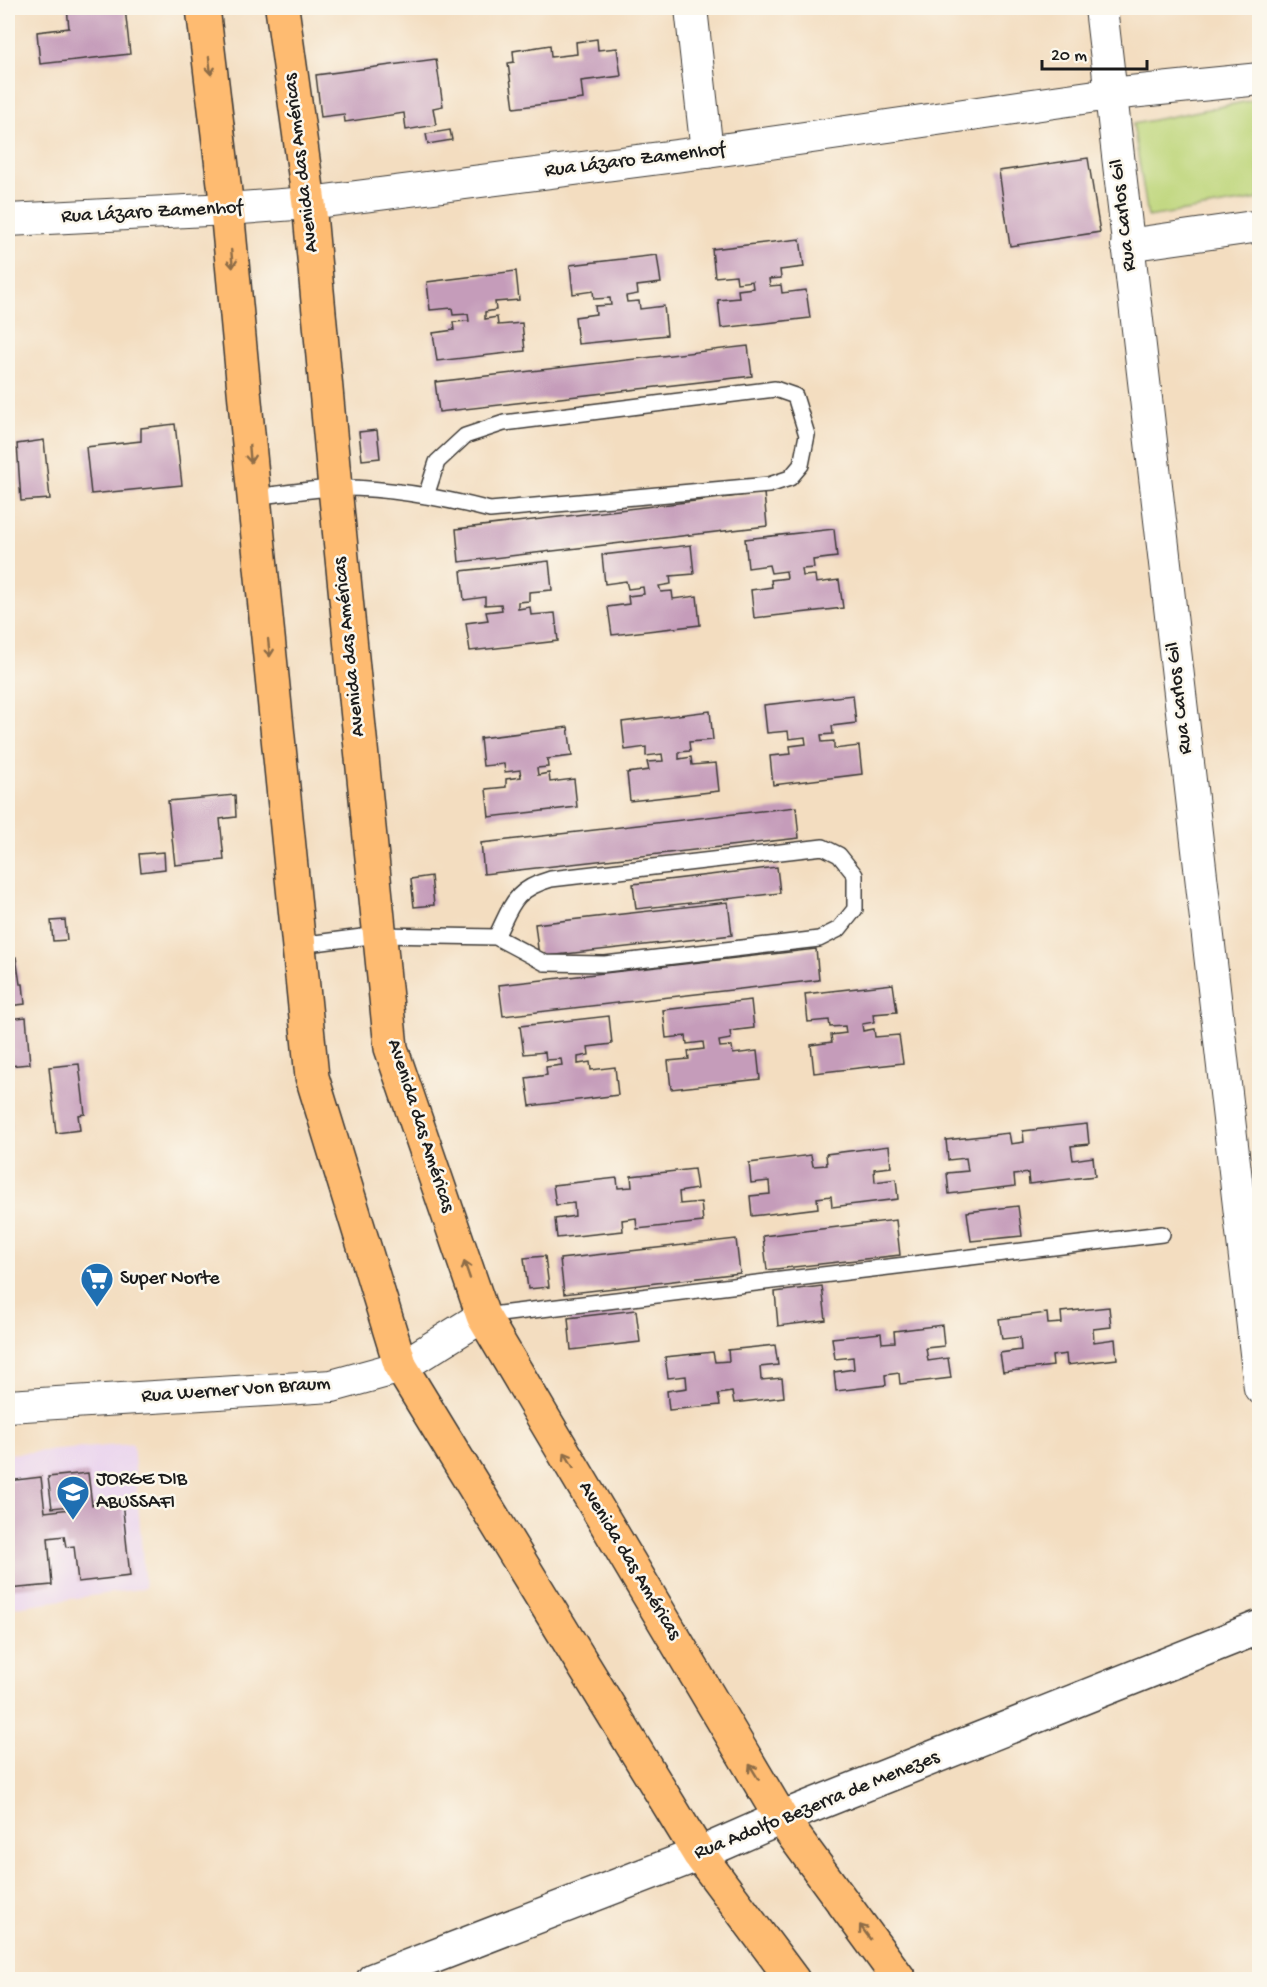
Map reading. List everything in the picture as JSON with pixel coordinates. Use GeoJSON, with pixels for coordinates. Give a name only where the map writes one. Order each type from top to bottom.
{"type":"FeatureCollection","features":[{"type":"Feature","properties":{"kind":"main road"},"geometry":{"type":"LineString","coordinates":[[203,8],[227,209],[312,1077],[400,1367],[699,1854],[793,1980]]}},
{"type":"Feature","properties":{"kind":"main road","name":"Avenida das Américas"},"geometry":{"type":"LineString","coordinates":[[282,8],[309,203],[378,935],[391,1048],[483,1316],[781,1818],[900,1980]]}},
{"type":"Feature","properties":{"kind":"street"},"geometry":{"type":"LineString","coordinates":[[691,8],[707,152]]}},
{"type":"Feature","properties":{"kind":"street","name":"Rua Carlos Gil"},"geometry":{"type":"LineString","coordinates":[[1101,8],[1260,1388]]}},
{"type":"Feature","properties":{"kind":"street","name":"Rua Lázaro Zamenhof"},"geometry":{"type":"LineString","coordinates":[[8,220],[309,203],[707,152],[1110,94],[1260,79]]}},
{"type":"Feature","properties":{"kind":"street"},"geometry":{"type":"LineString","coordinates":[[1127,245],[1260,226]]}},
{"type":"Feature","properties":{"kind":"street","name":"Rua Werner Von Braum"},"geometry":{"type":"LineString","coordinates":[[8,1406],[332,1386],[400,1367],[483,1316]]}},
{"type":"Feature","properties":{"kind":"street","name":"Rua Adolfo Bezerra de Menezes"},"geometry":{"type":"LineString","coordinates":[[373,1980],[699,1854],[781,1818],[1260,1627]]}},
{"type":"Feature","properties":{"kind":"lane"},"geometry":{"type":"LineString","coordinates":[[254,497],[335,488],[390,489],[490,510],[769,485],[790,478],[801,465],[807,435],[795,396],[775,388],[504,423],[465,435],[436,462],[426,496]]}},
{"type":"Feature","properties":{"kind":"lane"},"geometry":{"type":"LineString","coordinates":[[299,945],[378,935],[496,938],[545,963],[605,964],[819,939],[839,929],[855,909],[855,875],[839,855],[823,847],[551,879],[533,884],[515,898],[496,938]]}},
{"type":"Feature","properties":{"kind":"lane"},"geometry":{"type":"LineString","coordinates":[[483,1316],[1162,1234]]}},
{"type":"Feature","properties":{"kind":"shaded area","name":"JORGE DIB ABUSSAFI"},"geometry":{"type":"Polygon","coordinates":[[[133,1444],[145,1588],[8,1608],[8,1454],[133,1444]]]}},
{"type":"Feature","properties":{"kind":"green space"},"geometry":{"type":"Polygon","coordinates":[[[1259,99],[1259,199],[1148,217],[1133,124],[1259,99]]]}},
{"type":"Feature","properties":{"kind":"building"},"geometry":{"type":"Polygon","coordinates":[[[67,8],[125,8],[130,54],[40,64],[37,32],[69,28],[67,8]]]}},
{"type":"Feature","properties":{"kind":"building"},"geometry":{"type":"Polygon","coordinates":[[[597,39],[598,50],[617,48],[621,76],[581,81],[583,99],[514,108],[508,63],[514,62],[513,51],[550,45],[551,57],[577,54],[576,42],[597,39]]]}},
{"type":"Feature","properties":{"kind":"building"},"geometry":{"type":"Polygon","coordinates":[[[436,59],[443,106],[433,108],[436,125],[406,130],[404,113],[345,122],[344,114],[321,117],[316,75],[436,59]]]}},
{"type":"Feature","properties":{"kind":"building"},"geometry":{"type":"Polygon","coordinates":[[[450,130],[452,140],[428,144],[426,134],[450,130]]]}},
{"type":"Feature","properties":{"kind":"building"},"geometry":{"type":"Polygon","coordinates":[[[1088,158],[1100,232],[1010,246],[999,171],[1088,158]]]}},
{"type":"Feature","properties":{"kind":"building"},"geometry":{"type":"Polygon","coordinates":[[[800,239],[804,267],[780,270],[781,278],[769,279],[770,286],[781,285],[782,293],[806,290],[810,318],[721,328],[718,300],[739,298],[738,290],[753,288],[752,281],[737,283],[736,275],[715,277],[712,249],[800,239]]]}},
{"type":"Feature","properties":{"kind":"building"},"geometry":{"type":"Polygon","coordinates":[[[657,255],[661,283],[637,286],[638,294],[626,296],[627,302],[639,301],[640,309],[664,306],[667,335],[578,344],[575,317],[596,314],[595,306],[611,305],[610,298],[594,299],[593,291],[573,294],[570,265],[657,255]]]}},
{"type":"Feature","properties":{"kind":"building"},"geometry":{"type":"Polygon","coordinates":[[[516,271],[519,300],[495,302],[496,310],[485,312],[485,319],[497,317],[498,325],[522,323],[525,351],[437,361],[433,333],[454,330],[453,322],[469,321],[468,314],[453,315],[452,308],[430,310],[427,282],[516,271]]]}},
{"type":"Feature","properties":{"kind":"building"},"geometry":{"type":"Polygon","coordinates":[[[748,346],[752,376],[439,412],[435,382],[748,346]]]}},
{"type":"Feature","properties":{"kind":"building"},"geometry":{"type":"Polygon","coordinates":[[[175,424],[182,485],[91,494],[86,447],[141,441],[141,428],[175,424]]]}},
{"type":"Feature","properties":{"kind":"building"},"geometry":{"type":"Polygon","coordinates":[[[377,430],[380,458],[362,460],[359,432],[377,430]]]}},
{"type":"Feature","properties":{"kind":"building"},"geometry":{"type":"Polygon","coordinates":[[[44,440],[50,499],[21,501],[17,444],[44,440]]]}},
{"type":"Feature","properties":{"kind":"building"},"geometry":{"type":"Polygon","coordinates":[[[764,493],[767,526],[459,562],[456,529],[764,493]]]}},
{"type":"Feature","properties":{"kind":"building"},"geometry":{"type":"Polygon","coordinates":[[[834,529],[837,557],[813,560],[814,568],[802,569],[803,576],[815,575],[816,583],[839,580],[843,608],[754,618],[751,590],[772,587],[771,580],[787,578],[786,571],[771,573],[769,565],[748,568],[745,539],[834,529]]]}},
{"type":"Feature","properties":{"kind":"building"},"geometry":{"type":"Polygon","coordinates":[[[691,545],[694,574],[670,576],[671,584],[659,586],[661,592],[672,591],[673,599],[697,596],[700,625],[612,635],[608,607],[629,604],[628,596],[644,594],[643,587],[628,589],[626,581],[605,584],[602,555],[691,545]]]}},
{"type":"Feature","properties":{"kind":"building"},"geometry":{"type":"Polygon","coordinates":[[[549,561],[552,590],[529,592],[529,601],[518,602],[518,609],[530,607],[531,615],[555,613],[558,641],[470,651],[466,623],[488,620],[486,612],[502,610],[501,604],[485,605],[485,597],[464,600],[461,571],[549,561]]]}},
{"type":"Feature","properties":{"kind":"building"},"geometry":{"type":"Polygon","coordinates":[[[853,695],[856,723],[832,726],[833,734],[821,735],[822,742],[834,741],[834,749],[859,746],[862,774],[773,785],[770,756],[791,754],[790,746],[806,744],[805,737],[789,739],[788,731],[767,733],[764,705],[853,695]]]}},
{"type":"Feature","properties":{"kind":"building"},"geometry":{"type":"Polygon","coordinates":[[[710,711],[713,740],[689,742],[690,751],[679,752],[679,759],[691,757],[692,765],[716,763],[719,791],[630,801],[627,773],[649,770],[647,762],[663,761],[662,754],[646,756],[646,747],[625,750],[622,722],[710,711]]]}},
{"type":"Feature","properties":{"kind":"building"},"geometry":{"type":"Polygon","coordinates":[[[568,727],[572,756],[547,759],[548,767],[537,768],[538,775],[549,773],[550,782],[574,779],[577,807],[489,817],[486,789],[506,787],[506,779],[521,777],[520,770],[505,772],[504,764],[483,766],[480,738],[568,727]]]}},
{"type":"Feature","properties":{"kind":"building"},"geometry":{"type":"Polygon","coordinates":[[[235,795],[236,817],[220,819],[224,860],[175,865],[168,801],[235,795]]]}},
{"type":"Feature","properties":{"kind":"building"},"geometry":{"type":"Polygon","coordinates":[[[796,807],[799,838],[484,874],[481,843],[796,807]]]}},
{"type":"Feature","properties":{"kind":"building"},"geometry":{"type":"Polygon","coordinates":[[[164,852],[165,869],[141,872],[139,854],[164,852]]]}},
{"type":"Feature","properties":{"kind":"building"},"geometry":{"type":"Polygon","coordinates":[[[777,867],[780,893],[636,909],[633,884],[777,867]]]}},
{"type":"Feature","properties":{"kind":"building"},"geometry":{"type":"Polygon","coordinates":[[[431,876],[434,905],[414,907],[411,879],[431,876]]]}},
{"type":"Feature","properties":{"kind":"building"},"geometry":{"type":"Polygon","coordinates":[[[728,902],[732,935],[539,957],[535,924],[728,902]]]}},
{"type":"Feature","properties":{"kind":"building"},"geometry":{"type":"Polygon","coordinates":[[[65,920],[67,940],[53,941],[51,921],[65,920]]]}},
{"type":"Feature","properties":{"kind":"building"},"geometry":{"type":"Polygon","coordinates":[[[816,949],[819,980],[503,1016],[499,985],[816,949]]]}},
{"type":"Feature","properties":{"kind":"building"},"geometry":{"type":"Polygon","coordinates":[[[16,957],[25,1004],[8,1006],[8,958],[16,957]]]}},
{"type":"Feature","properties":{"kind":"building"},"geometry":{"type":"Polygon","coordinates":[[[893,984],[897,1012],[873,1014],[874,1022],[862,1024],[863,1031],[874,1029],[875,1037],[899,1035],[903,1063],[814,1073],[811,1045],[832,1042],[831,1035],[846,1033],[845,1026],[830,1027],[829,1020],[808,1022],[805,994],[893,984]]]}},
{"type":"Feature","properties":{"kind":"building"},"geometry":{"type":"Polygon","coordinates":[[[751,1000],[754,1028],[730,1031],[731,1039],[719,1041],[720,1047],[732,1046],[733,1054],[757,1051],[760,1079],[671,1089],[668,1061],[689,1059],[688,1051],[704,1049],[703,1042],[687,1044],[686,1036],[666,1038],[663,1010],[751,1000]]]}},
{"type":"Feature","properties":{"kind":"building"},"geometry":{"type":"Polygon","coordinates":[[[609,1016],[612,1044],[588,1047],[589,1055],[578,1057],[578,1064],[590,1062],[591,1070],[615,1067],[618,1095],[530,1106],[526,1078],[547,1075],[546,1067],[562,1065],[561,1059],[546,1060],[545,1052],[524,1054],[520,1026],[609,1016]]]}},
{"type":"Feature","properties":{"kind":"building"},"geometry":{"type":"Polygon","coordinates":[[[26,1017],[30,1064],[8,1066],[8,1019],[26,1017]]]}},
{"type":"Feature","properties":{"kind":"building"},"geometry":{"type":"Polygon","coordinates":[[[79,1064],[85,1114],[78,1115],[80,1130],[56,1133],[49,1067],[79,1064]]]}},
{"type":"Feature","properties":{"kind":"building"},"geometry":{"type":"Polygon","coordinates":[[[9,1101],[12,1130],[8,1130],[9,1101]]]}},
{"type":"Feature","properties":{"kind":"building"},"geometry":{"type":"Polygon","coordinates":[[[1087,1124],[1089,1144],[1071,1146],[1073,1160],[1093,1157],[1095,1176],[1029,1184],[1028,1173],[1014,1175],[1015,1186],[949,1194],[947,1173],[968,1171],[966,1158],[948,1160],[946,1140],[1009,1133],[1011,1144],[1024,1142],[1023,1131],[1087,1124]]]}},
{"type":"Feature","properties":{"kind":"building"},"geometry":{"type":"Polygon","coordinates":[[[889,1146],[891,1167],[874,1169],[875,1182],[896,1179],[898,1199],[832,1207],[831,1196],[817,1198],[818,1208],[752,1216],[750,1196],[770,1194],[769,1181],[751,1183],[749,1163],[811,1155],[813,1166],[827,1165],[826,1154],[889,1146]]]}},
{"type":"Feature","properties":{"kind":"building"},"geometry":{"type":"Polygon","coordinates":[[[694,1169],[697,1189],[679,1192],[680,1204],[701,1202],[703,1222],[637,1229],[636,1218],[622,1220],[623,1231],[557,1238],[555,1219],[575,1216],[574,1203],[556,1205],[553,1185],[617,1178],[618,1188],[632,1187],[631,1176],[694,1169]]]}},
{"type":"Feature","properties":{"kind":"building"},"geometry":{"type":"Polygon","coordinates":[[[1018,1206],[1022,1236],[971,1241],[967,1212],[1018,1206]]]}},
{"type":"Feature","properties":{"kind":"building"},"geometry":{"type":"Polygon","coordinates":[[[896,1220],[900,1255],[767,1270],[763,1236],[896,1220]]]}},
{"type":"Feature","properties":{"kind":"building"},"geometry":{"type":"Polygon","coordinates":[[[736,1239],[740,1273],[564,1294],[560,1259],[736,1239]]]}},
{"type":"Feature","properties":{"kind":"building"},"geometry":{"type":"Polygon","coordinates":[[[545,1256],[549,1287],[528,1289],[524,1258],[545,1256]]]}},
{"type":"Feature","properties":{"kind":"building"},"geometry":{"type":"Polygon","coordinates":[[[822,1286],[826,1320],[778,1326],[775,1292],[822,1286]]]}},
{"type":"Feature","properties":{"kind":"building"},"geometry":{"type":"Polygon","coordinates":[[[1109,1307],[1111,1327],[1093,1329],[1094,1342],[1115,1339],[1117,1359],[1067,1365],[1066,1354],[1052,1356],[1053,1366],[1003,1372],[1000,1353],[1021,1350],[1020,1337],[1002,1339],[999,1319],[1047,1313],[1048,1324],[1062,1323],[1061,1312],[1109,1307]]]}},
{"type":"Feature","properties":{"kind":"building"},"geometry":{"type":"Polygon","coordinates":[[[636,1310],[640,1342],[571,1350],[568,1318],[636,1310]]]}},
{"type":"Feature","properties":{"kind":"building"},"geometry":{"type":"Polygon","coordinates":[[[942,1325],[944,1346],[926,1348],[928,1361],[948,1358],[951,1378],[900,1384],[899,1373],[885,1375],[886,1385],[836,1391],[834,1372],[854,1369],[853,1357],[835,1359],[832,1338],[881,1333],[882,1343],[895,1342],[894,1331],[942,1325]]]}},
{"type":"Feature","properties":{"kind":"building"},"geometry":{"type":"Polygon","coordinates":[[[775,1345],[778,1365],[760,1367],[761,1380],[782,1378],[784,1397],[734,1403],[732,1392],[718,1394],[720,1405],[669,1410],[667,1391],[687,1388],[686,1376],[668,1378],[665,1357],[713,1352],[715,1362],[729,1361],[728,1350],[775,1345]]]}},
{"type":"Feature","properties":{"kind":"building"},"geometry":{"type":"Polygon","coordinates":[[[88,1473],[92,1505],[122,1501],[130,1576],[78,1582],[74,1546],[66,1547],[64,1536],[48,1538],[52,1585],[8,1589],[8,1481],[41,1477],[45,1512],[70,1509],[70,1506],[52,1508],[48,1477],[88,1473]]]}},
{"type":"Feature","properties":{"kind":"place","name":"Super Norte"},"geometry":{"type":"Point","coordinates":[97,1308]}},
{"type":"Feature","properties":{"kind":"place","name":"JORGE DIB ABUSSAFI"},"geometry":{"type":"Point","coordinates":[73,1521]}}]}
